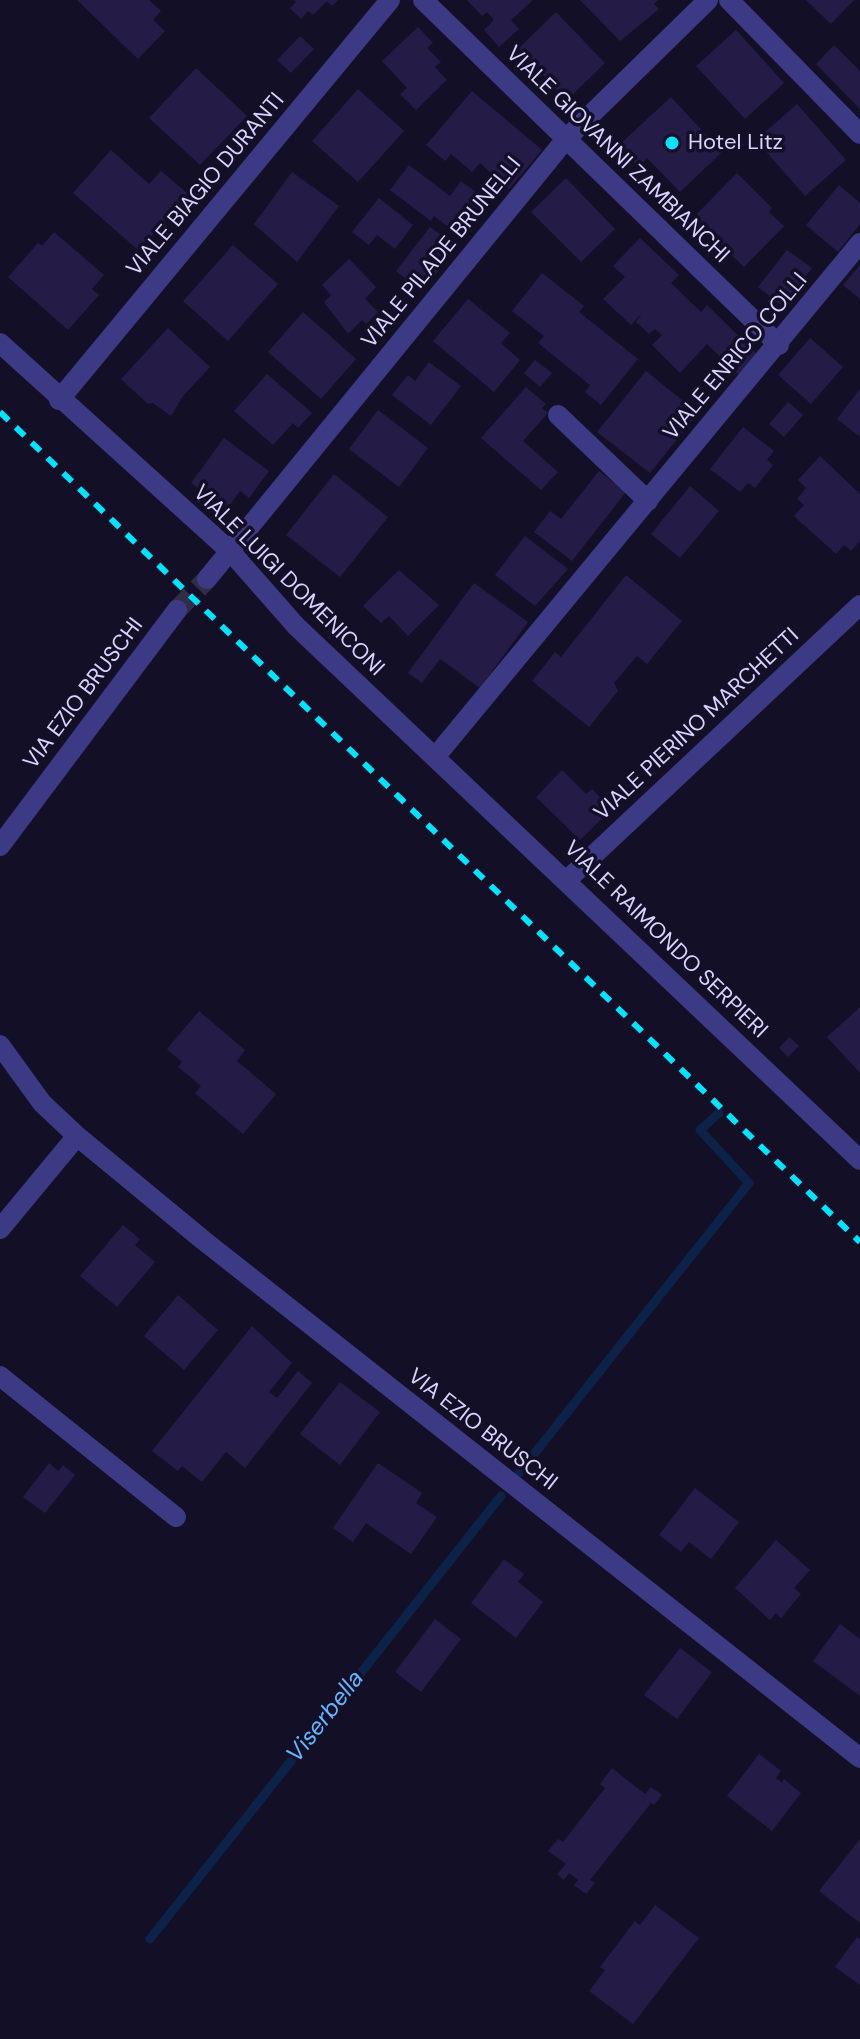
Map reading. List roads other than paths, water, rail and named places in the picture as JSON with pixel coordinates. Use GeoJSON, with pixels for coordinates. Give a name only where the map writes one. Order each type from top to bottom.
{"type":"FeatureCollection","features":[{"type":"Feature","properties":{"kind":"street","name":"VIALE BIAGIO DURANTI"},"geometry":{"type":"LineString","coordinates":[[59,400],[390,0]]}},
{"type":"Feature","properties":{"kind":"street","name":"VIALE GIOVANNI ZAMBIANCHI"},"geometry":{"type":"LineString","coordinates":[[423,0],[779,345]]}},
{"type":"Feature","properties":{"kind":"street","name":"VIALE PILADE BRUNELLI"},"geometry":{"type":"LineString","coordinates":[[231,552],[566,139],[708,0]]}},
{"type":"Feature","properties":{"kind":"street"},"geometry":{"type":"LineString","coordinates":[[729,0],[860,134]]}},
{"type":"Feature","properties":{"kind":"street","name":"VIALE ENRICO COLLI"},"geometry":{"type":"LineString","coordinates":[[436,756],[779,345],[860,243]]}},
{"type":"Feature","properties":{"kind":"street","name":"VIALE LUIGI DOMENICONI"},"geometry":{"type":"LineString","coordinates":[[0,343],[59,400],[231,552],[296,626],[436,756]]}},
{"type":"Feature","properties":{"kind":"street"},"geometry":{"type":"LineString","coordinates":[[558,415],[648,501]]}},
{"type":"Feature","properties":{"kind":"street"},"geometry":{"type":"LineString","coordinates":[[207,579],[231,552]]}},
{"type":"Feature","properties":{"kind":"street","name":"VIALE PIERINO MARCHETTI"},"geometry":{"type":"LineString","coordinates":[[567,880],[860,605]]}},
{"type":"Feature","properties":{"kind":"street","name":"VIA EZIO BRUSCHI"},"geometry":{"type":"LineString","coordinates":[[0,846],[177,610]]}},
{"type":"Feature","properties":{"kind":"street","name":"VIALE RAIMONDO SERPIERI"},"geometry":{"type":"LineString","coordinates":[[436,756],[860,1160]]}},
{"type":"Feature","properties":{"kind":"street","name":"VIA EZIO BRUSCHI"},"geometry":{"type":"LineString","coordinates":[[0,1045],[42,1103],[77,1136],[203,1240],[860,1758]]}},
{"type":"Feature","properties":{"kind":"street"},"geometry":{"type":"LineString","coordinates":[[0,1229],[77,1136]]}},
{"type":"Feature","properties":{"kind":"street"},"geometry":{"type":"LineString","coordinates":[[0,1376],[176,1517]]}},
{"type":"Feature","properties":{"kind":"waterway","name":"Viserbella"},"geometry":{"type":"LineString","coordinates":[[519,1473],[749,1183],[700,1130],[719,1113]]}},
{"type":"Feature","properties":{"kind":"waterway","name":"Viserbella"},"geometry":{"type":"LineString","coordinates":[[150,1939],[501,1496]]}},
{"type":"Feature","properties":{"kind":"tunnel"},"geometry":{"type":"LineString","coordinates":[[177,610],[207,579]]}},
{"type":"Feature","properties":{"kind":"railway"},"geometry":{"type":"LineString","coordinates":[[0,412],[860,1242]]}},
{"type":"Feature","properties":{"kind":"place","name":"Hotel Litz"},"geometry":{"type":"Point","coordinates":[672,143]}}]}
